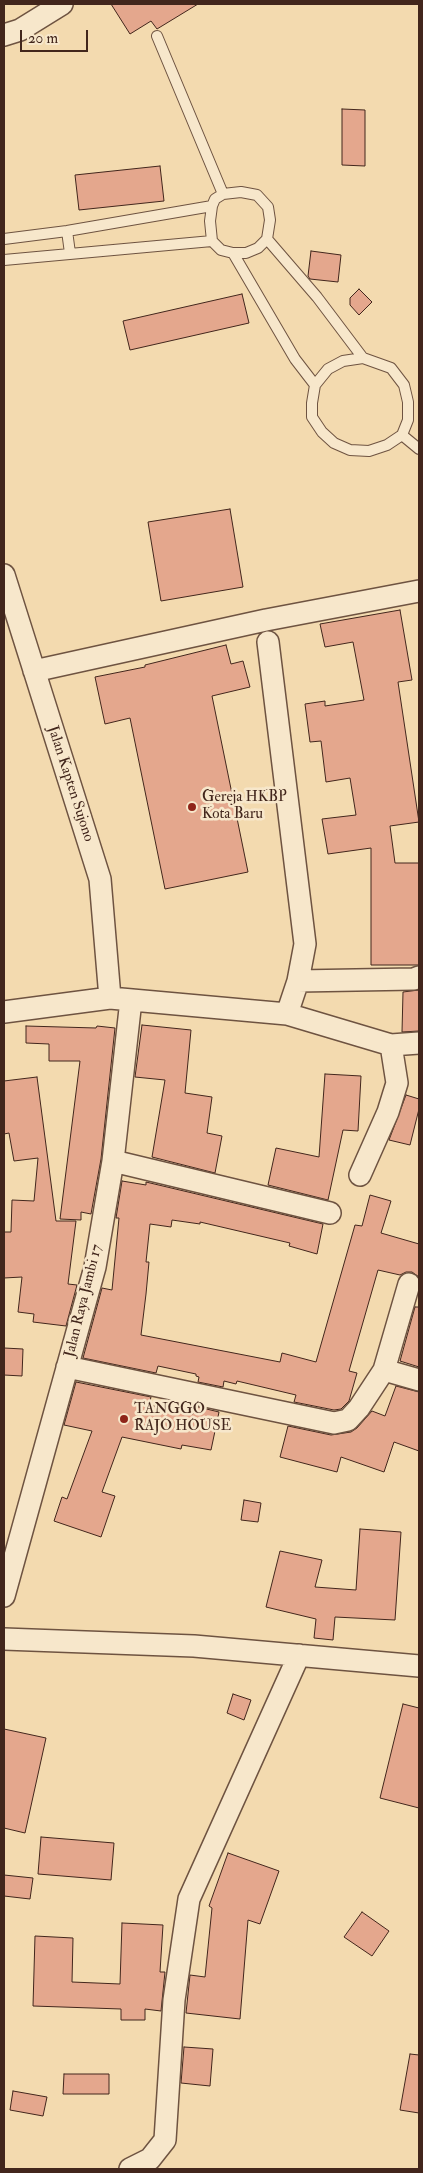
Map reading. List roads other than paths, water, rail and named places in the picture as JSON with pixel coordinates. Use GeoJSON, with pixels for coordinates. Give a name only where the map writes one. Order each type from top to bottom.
{"type":"FeatureCollection","features":[{"type":"Feature","properties":{"kind":"street"},"geometry":{"type":"LineString","coordinates":[[4,35],[20,30],[62,4]]}},
{"type":"Feature","properties":{"kind":"street","name":"Jalan Kapten Sujono"},"geometry":{"type":"LineString","coordinates":[[4,575],[100,879],[110,998]]}},
{"type":"Feature","properties":{"kind":"street"},"geometry":{"type":"LineString","coordinates":[[34,671],[266,620],[419,591]]}},
{"type":"Feature","properties":{"kind":"street"},"geometry":{"type":"LineString","coordinates":[[268,642],[305,944],[298,981],[287,1014]]}},
{"type":"Feature","properties":{"kind":"street"},"geometry":{"type":"LineString","coordinates":[[298,981],[414,979],[419,977]]}},
{"type":"Feature","properties":{"kind":"street"},"geometry":{"type":"LineString","coordinates":[[4,1012],[110,998],[287,1014],[391,1045],[419,1043]]}},
{"type":"Feature","properties":{"kind":"street","name":"Jalan Raya Jambi 17"},"geometry":{"type":"LineString","coordinates":[[4,1596],[95,1267],[113,1161],[132,1000]]}},
{"type":"Feature","properties":{"kind":"street"},"geometry":{"type":"LineString","coordinates":[[360,1175],[388,1112],[397,1083],[391,1045]]}},
{"type":"Feature","properties":{"kind":"street"},"geometry":{"type":"LineString","coordinates":[[113,1161],[330,1213]]}},
{"type":"Feature","properties":{"kind":"street"},"geometry":{"type":"LineString","coordinates":[[67,1367],[334,1423],[348,1420],[359,1408],[384,1370],[409,1284]]}},
{"type":"Feature","properties":{"kind":"street"},"geometry":{"type":"LineString","coordinates":[[384,1370],[419,1380]]}},
{"type":"Feature","properties":{"kind":"street"},"geometry":{"type":"LineString","coordinates":[[4,1639],[194,1646],[419,1666]]}},
{"type":"Feature","properties":{"kind":"street"},"geometry":{"type":"LineString","coordinates":[[130,2169],[150,2159],[165,2140],[174,2000],[189,1899],[299,1655]]}},
{"type":"Feature","properties":{"kind":"lane"},"geometry":{"type":"LineString","coordinates":[[156,36],[223,194]]}},
{"type":"Feature","properties":{"kind":"lane"},"geometry":{"type":"LineString","coordinates":[[241,192],[257,195],[268,207],[270,220],[267,238],[258,248],[246,253],[233,253],[221,250],[212,241],[210,221],[212,206],[215,200],[223,194],[241,192]]}},
{"type":"Feature","properties":{"kind":"lane"},"geometry":{"type":"LineString","coordinates":[[4,239],[67,231],[212,206]]}},
{"type":"Feature","properties":{"kind":"lane"},"geometry":{"type":"LineString","coordinates":[[67,231],[70,253]]}},
{"type":"Feature","properties":{"kind":"lane"},"geometry":{"type":"LineString","coordinates":[[267,238],[318,297],[363,358]]}},
{"type":"Feature","properties":{"kind":"lane"},"geometry":{"type":"LineString","coordinates":[[4,260],[212,241]]}},
{"type":"Feature","properties":{"kind":"lane"},"geometry":{"type":"LineString","coordinates":[[233,253],[295,359],[315,385]]}},
{"type":"Feature","properties":{"kind":"lane"},"geometry":{"type":"LineString","coordinates":[[363,358],[391,368],[404,385],[408,402],[408,420],[402,435],[387,445],[369,450],[350,450],[334,444],[322,432],[312,417],[315,385],[328,369],[343,360],[363,358]]}},
{"type":"Feature","properties":{"kind":"lane"},"geometry":{"type":"LineString","coordinates":[[402,435],[419,449]]}},
{"type":"Feature","properties":{"kind":"place","name":"Gereja HKBP Kota Baru"},"geometry":{"type":"Point","coordinates":[192,807]}},
{"type":"Feature","properties":{"kind":"place","name":"TANGGO RAJO HOUSE"},"geometry":{"type":"Point","coordinates":[124,1419]}}]}
